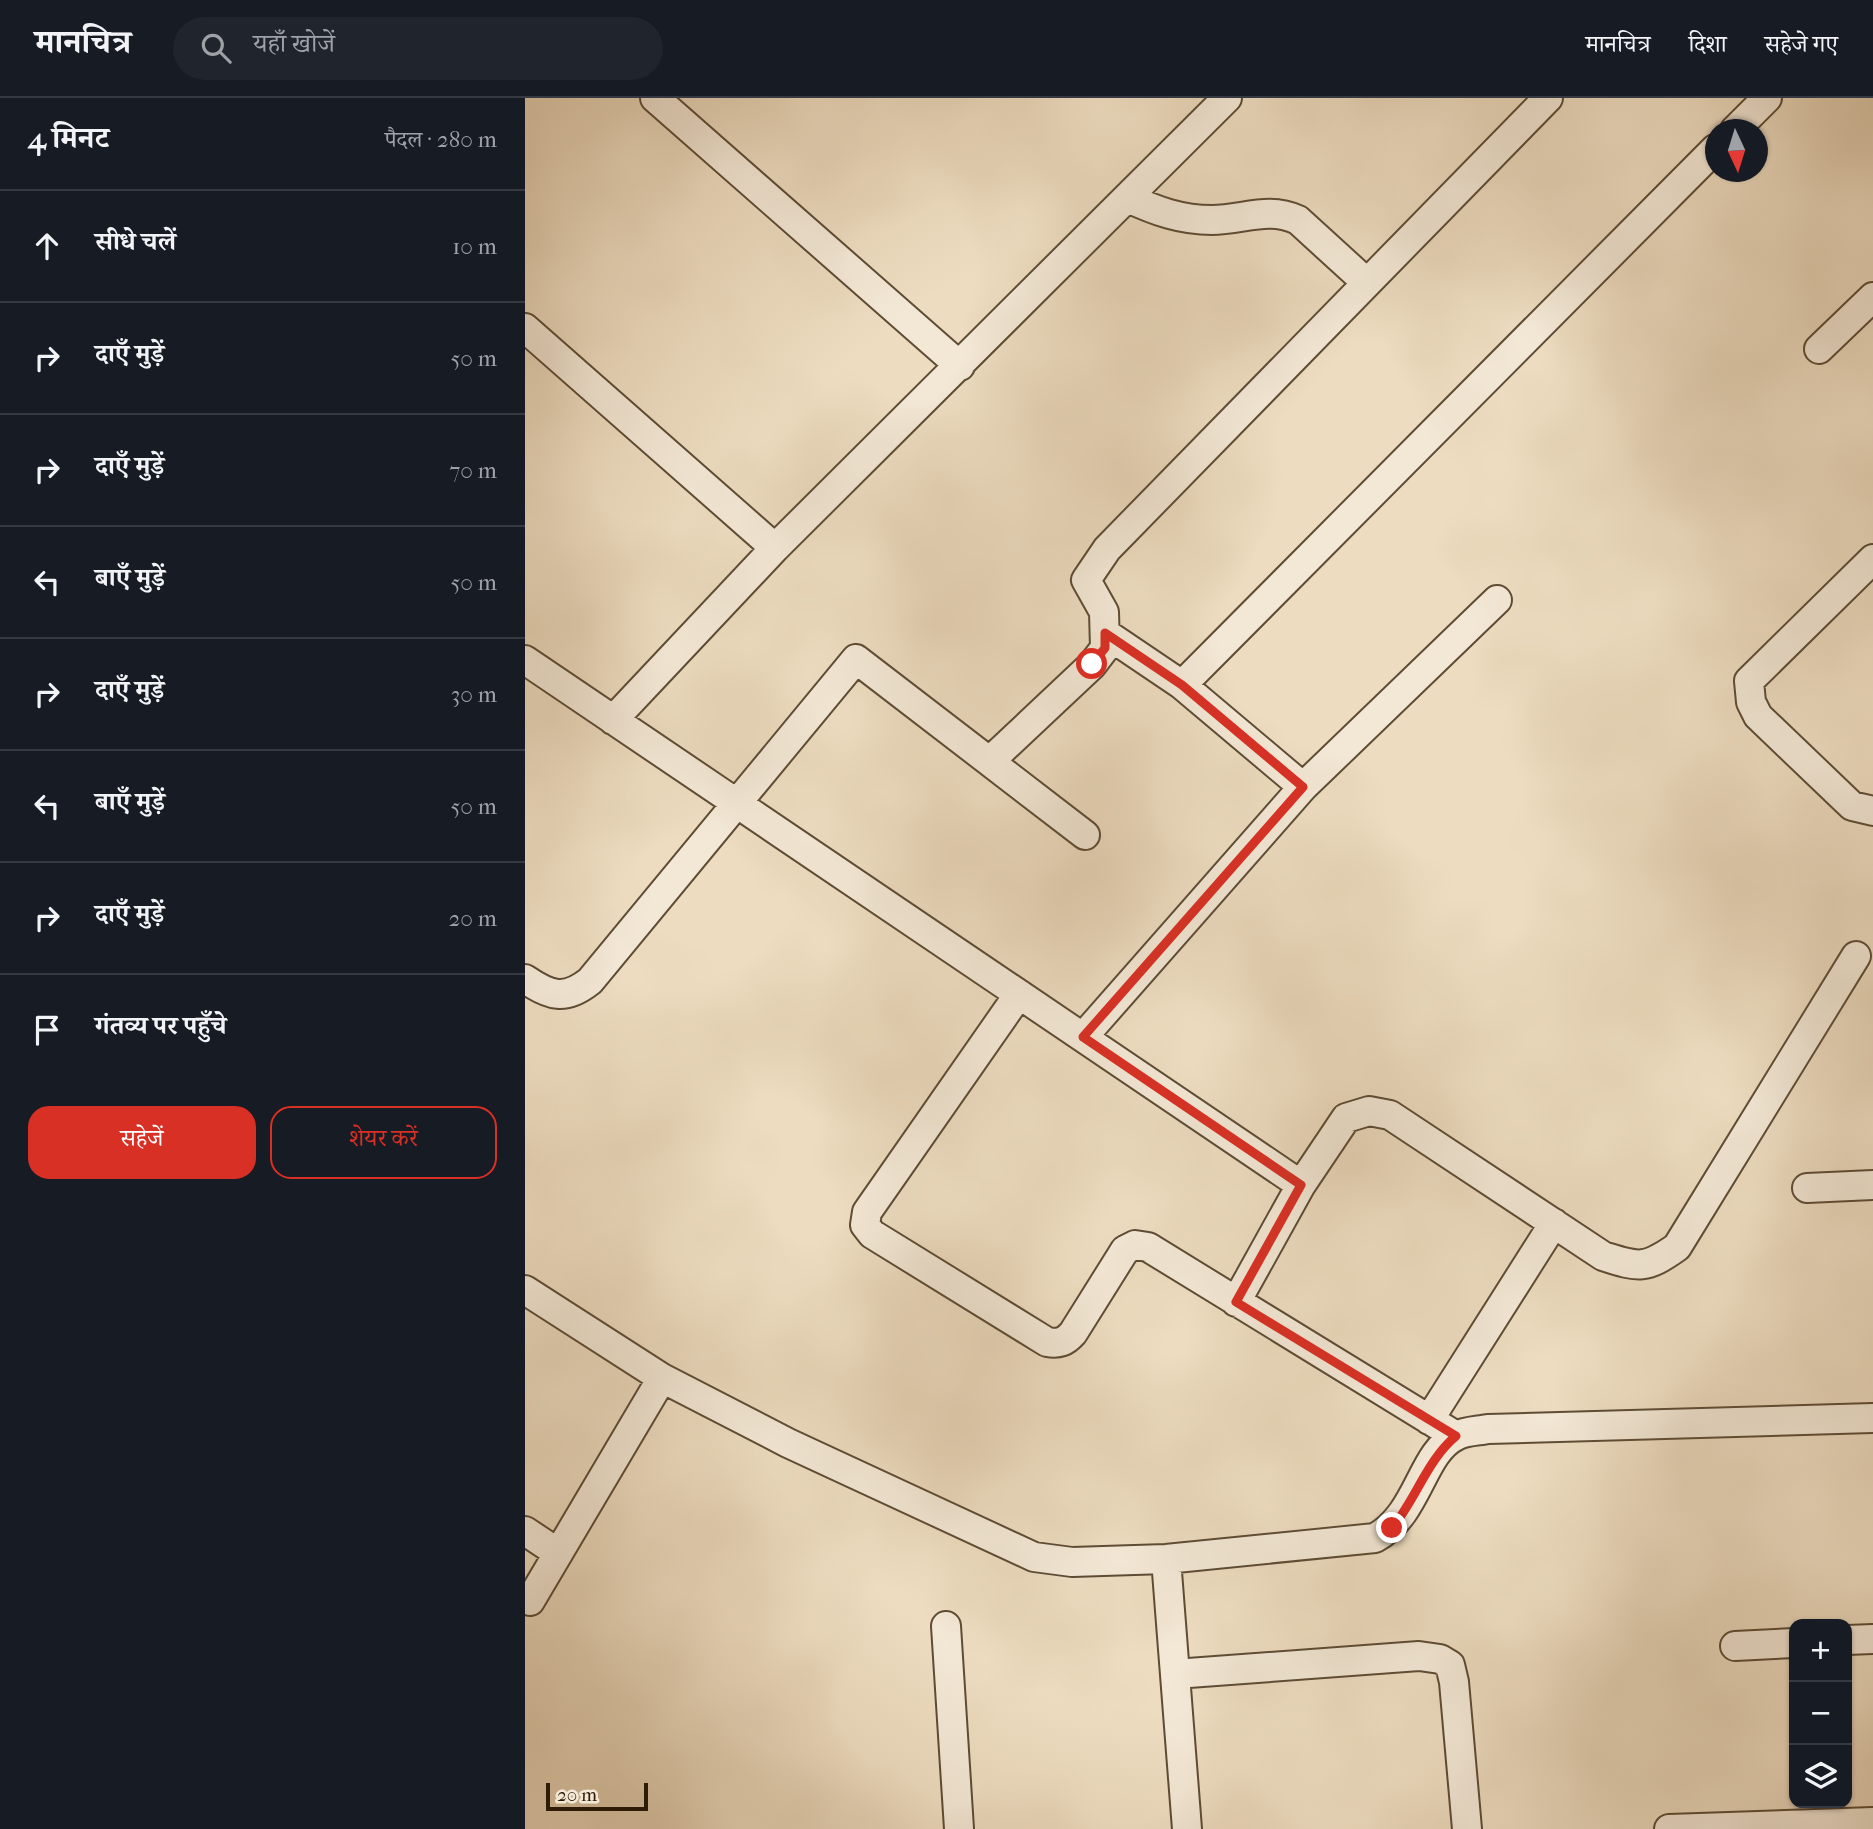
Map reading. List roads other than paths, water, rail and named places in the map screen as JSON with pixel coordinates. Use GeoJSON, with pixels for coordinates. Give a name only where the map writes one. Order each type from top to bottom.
{"type":"FeatureCollection","features":[{"type":"Feature","properties":{"kind":"street"},"geometry":{"type":"LineString","coordinates":[[655,98],[960,366]]}},
{"type":"Feature","properties":{"kind":"street"},"geometry":{"type":"LineString","coordinates":[[613,720],[775,548],[1227,98]]}},
{"type":"Feature","properties":{"kind":"street"},"geometry":{"type":"LineString","coordinates":[[991,761],[1092,664],[1105,648],[1104,612],[1086,580],[1107,549],[1548,98]]}},
{"type":"Feature","properties":{"kind":"street"},"geometry":{"type":"LineString","coordinates":[[1746,119],[1767,98]]}},
{"type":"Feature","properties":{"kind":"street"},"geometry":{"type":"LineString","coordinates":[[1182,685],[1705,160]]}},
{"type":"Feature","properties":{"kind":"street"},"geometry":{"type":"LineString","coordinates":[[1128,198],[1155,210],[1188,219],[1216,220],[1275,212],[1288,215],[1298,220],[1367,283]]}},
{"type":"Feature","properties":{"kind":"street"},"geometry":{"type":"LineString","coordinates":[[1819,349],[1873,298]]}},
{"type":"Feature","properties":{"kind":"street"},"geometry":{"type":"LineString","coordinates":[[525,328],[775,548]]}},
{"type":"Feature","properties":{"kind":"street"},"geometry":{"type":"LineString","coordinates":[[1873,559],[1749,681],[1751,702],[1758,716],[1852,806],[1873,811]]}},
{"type":"Feature","properties":{"kind":"street"},"geometry":{"type":"LineString","coordinates":[[1083,1037],[1303,787],[1497,600]]}},
{"type":"Feature","properties":{"kind":"street"},"geometry":{"type":"LineString","coordinates":[[1105,633],[1182,685],[1303,787]]}},
{"type":"Feature","properties":{"kind":"street"},"geometry":{"type":"LineString","coordinates":[[525,979],[545,992],[561,994],[577,991],[590,981],[856,659],[1085,835]]}},
{"type":"Feature","properties":{"kind":"street"},"geometry":{"type":"LineString","coordinates":[[525,660],[1301,1185]]}},
{"type":"Feature","properties":{"kind":"street"},"geometry":{"type":"LineString","coordinates":[[1236,1302],[1301,1185],[1346,1118],[1369,1111],[1390,1115],[1603,1256],[1629,1265],[1654,1264],[1677,1247],[1856,956]]}},
{"type":"Feature","properties":{"kind":"street"},"geometry":{"type":"LineString","coordinates":[[1019,993],[867,1212],[865,1225],[872,1234],[1047,1342],[1057,1344],[1073,1333],[1114,1262],[1125,1250],[1135,1245],[1148,1247],[1456,1436]]}},
{"type":"Feature","properties":{"kind":"street"},"geometry":{"type":"LineString","coordinates":[[1807,1188],[1873,1185]]}},
{"type":"Feature","properties":{"kind":"street"},"geometry":{"type":"LineString","coordinates":[[1429,1420],[1554,1223]]}},
{"type":"Feature","properties":{"kind":"street"},"geometry":{"type":"LineString","coordinates":[[525,1290],[662,1378],[788,1443],[1034,1557],[1072,1562],[1166,1559],[1375,1538],[1392,1528],[1406,1511],[1439,1450],[1456,1436],[1488,1429],[1873,1418]]}},
{"type":"Feature","properties":{"kind":"street"},"geometry":{"type":"LineString","coordinates":[[530,1601],[662,1378]]}},
{"type":"Feature","properties":{"kind":"street"},"geometry":{"type":"LineString","coordinates":[[525,1531],[558,1553]]}},
{"type":"Feature","properties":{"kind":"street"},"geometry":{"type":"LineString","coordinates":[[1166,1559],[1187,1829]]}},
{"type":"Feature","properties":{"kind":"street"},"geometry":{"type":"LineString","coordinates":[[946,1626],[960,1829]]}},
{"type":"Feature","properties":{"kind":"street"},"geometry":{"type":"LineString","coordinates":[[1852,1640],[1873,1639]]}},
{"type":"Feature","properties":{"kind":"street"},"geometry":{"type":"LineString","coordinates":[[1735,1646],[1789,1643]]}},
{"type":"Feature","properties":{"kind":"street"},"geometry":{"type":"LineString","coordinates":[[1175,1674],[1419,1656],[1440,1659],[1450,1665],[1454,1682],[1467,1829]]}},
{"type":"Feature","properties":{"kind":"street"},"geometry":{"type":"LineString","coordinates":[[1669,1829],[1873,1822]]}}]}
